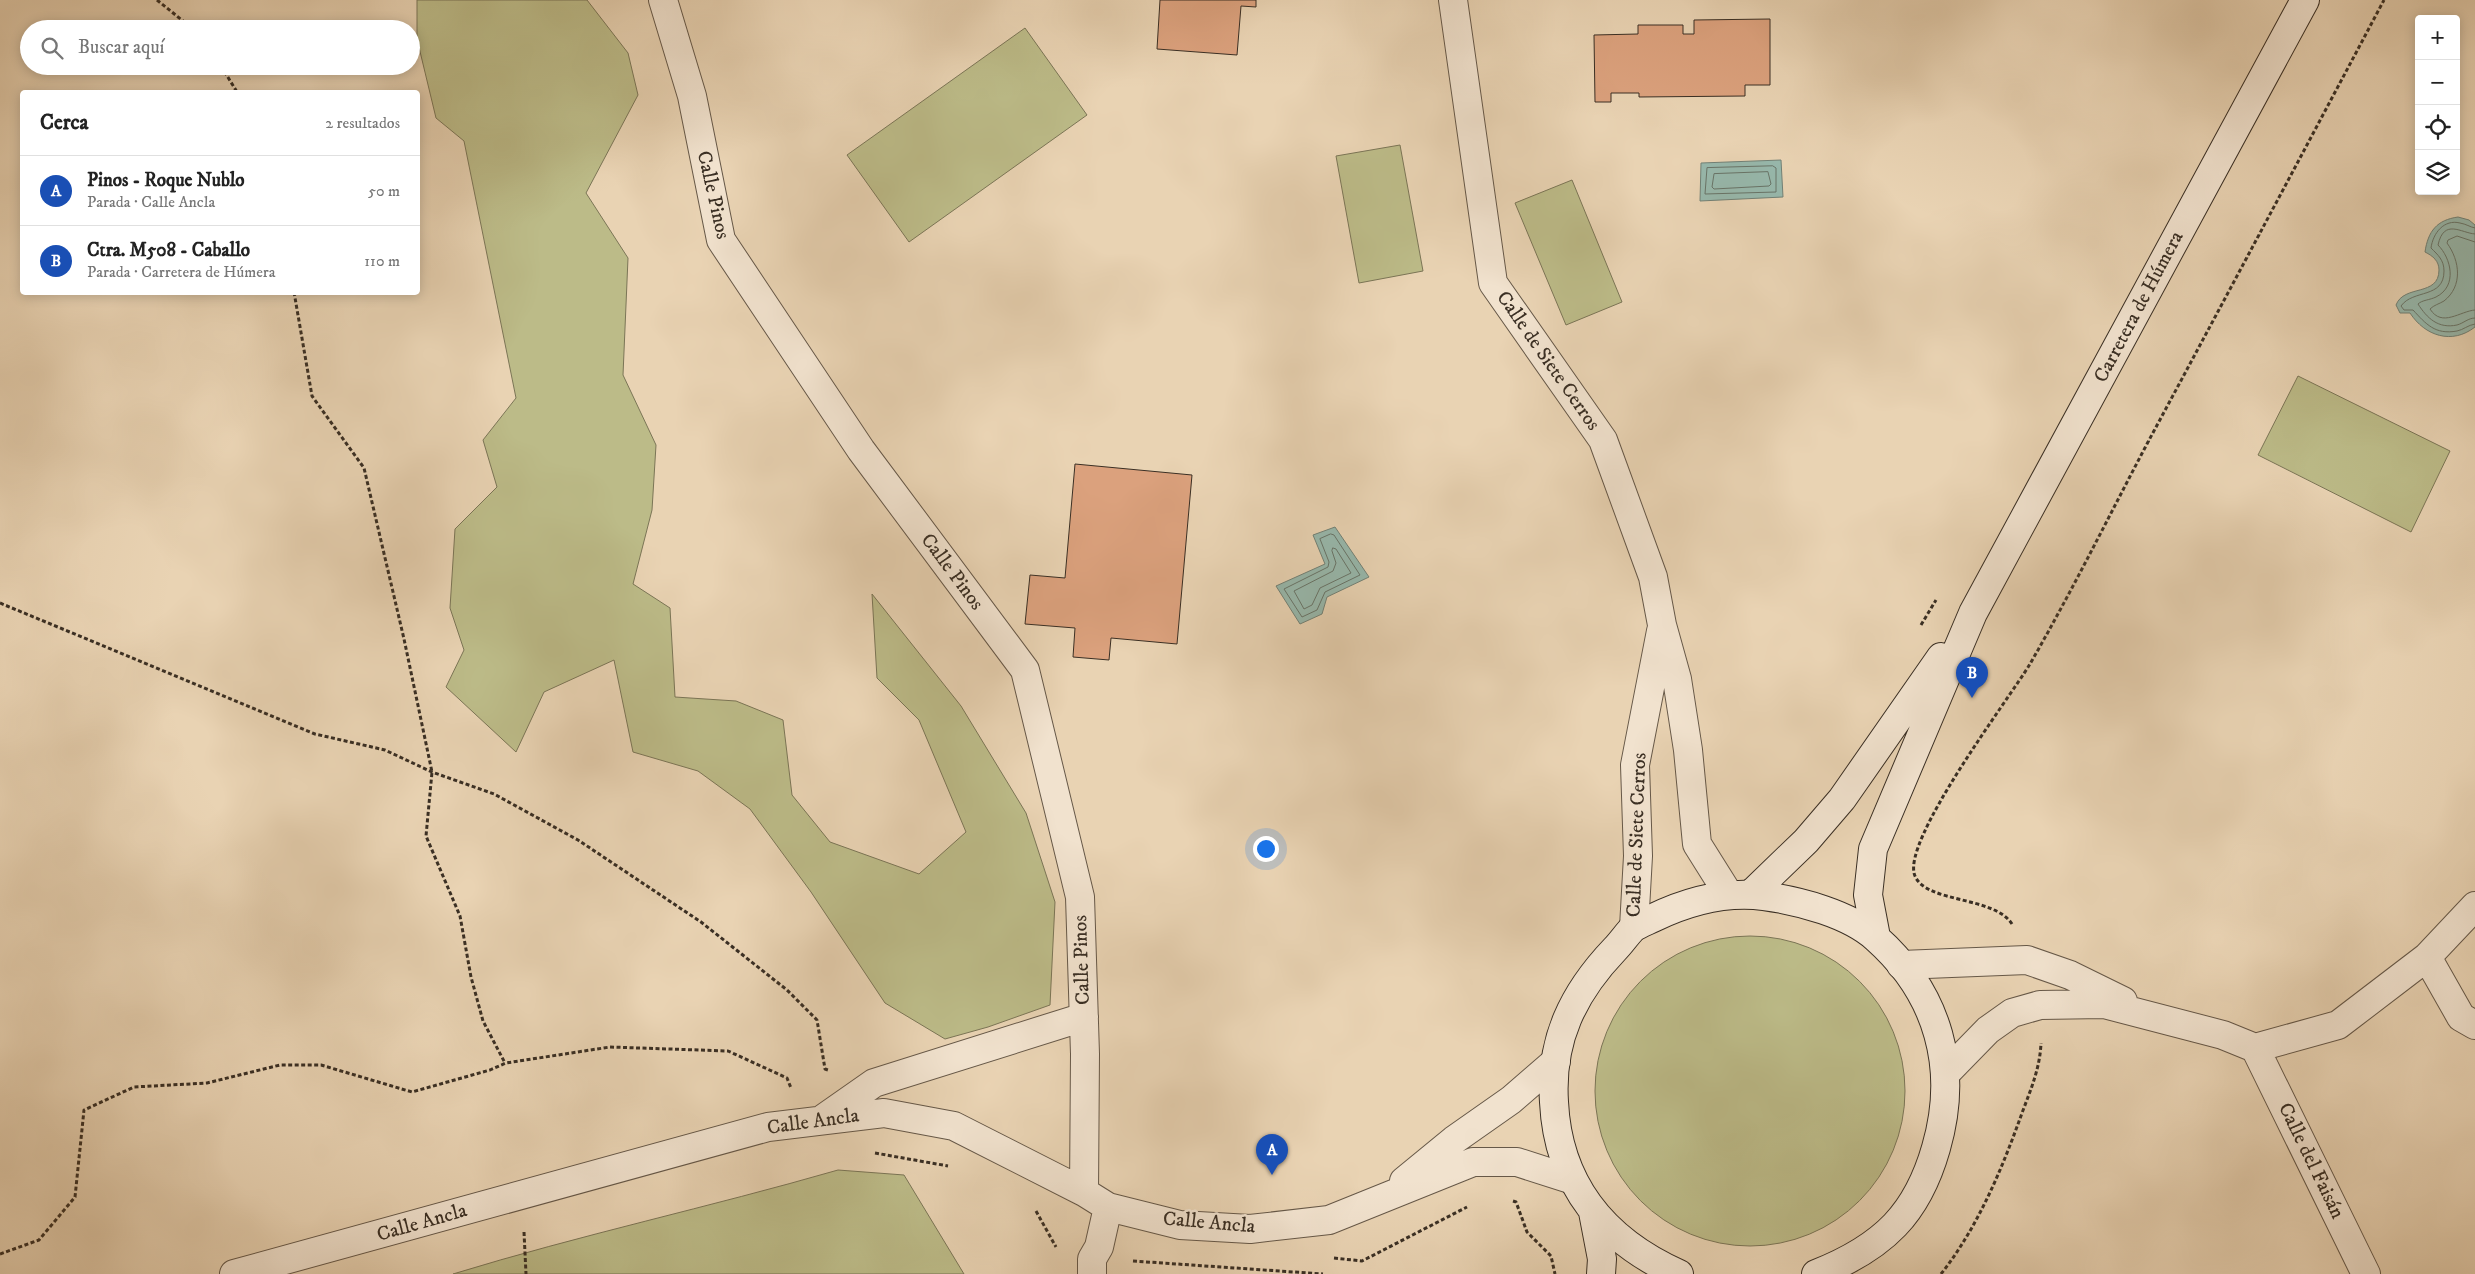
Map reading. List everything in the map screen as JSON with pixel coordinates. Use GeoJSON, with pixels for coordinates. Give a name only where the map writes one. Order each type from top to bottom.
{"type":"FeatureCollection","features":[{"type":"Feature","properties":{"kind":"street","name":"Calle Pinos"},"geometry":{"type":"LineString","coordinates":[[663,0],[692,96],[721,240],[861,450],[1025,670],[1080,897],[1084,1017],[1084,1192]]}},
{"type":"Feature","properties":{"kind":"street","name":"Calle de Siete Cerros"},"geometry":{"type":"LineString","coordinates":[[1453,0],[1494,282],[1603,440],[1653,577],[1662,625],[1677,679],[1688,750],[1697,844],[1740,894]]}},
{"type":"Feature","properties":{"kind":"street","name":"Carretera de Húmera"},"geometry":{"type":"LineString","coordinates":[[1973,613],[2305,0]]}},
{"type":"Feature","properties":{"kind":"street"},"geometry":{"type":"LineString","coordinates":[[1740,894],[1806,841],[1842,799],[1973,613]]}},
{"type":"Feature","properties":{"kind":"street"},"geometry":{"type":"LineString","coordinates":[[1876,937],[1868,895],[1873,849],[1973,613]]}},
{"type":"Feature","properties":{"kind":"street","name":"Calle de Siete Cerros"},"geometry":{"type":"LineString","coordinates":[[1634,927],[1638,856],[1635,765],[1662,625]]}},
{"type":"Feature","properties":{"kind":"street"},"geometry":{"type":"LineString","coordinates":[[1679,1274],[1652,1262],[1609,1229],[1593,1212],[1573,1180],[1560,1150],[1555,1118],[1553,1089],[1556,1061],[1570,1010],[1593,972],[1634,927],[1669,910],[1699,900],[1740,894],[1799,901],[1853,923],[1876,937],[1901,964],[1918,988],[1930,1011],[1940,1038],[1946,1073],[1942,1128],[1927,1178],[1895,1225],[1848,1262],[1816,1274]]}},
{"type":"Feature","properties":{"kind":"street"},"geometry":{"type":"LineString","coordinates":[[1946,1073],[1988,1030],[2012,1013],[2040,1005],[2104,1004],[2152,1014],[2223,1034],[2255,1048],[2338,1024],[2427,957],[2475,906]]}},
{"type":"Feature","properties":{"kind":"street"},"geometry":{"type":"LineString","coordinates":[[2427,957],[2461,1017],[2475,1025]]}},
{"type":"Feature","properties":{"kind":"street"},"geometry":{"type":"LineString","coordinates":[[1901,964],[2027,960],[2070,975],[2152,1014]]}},
{"type":"Feature","properties":{"kind":"street"},"geometry":{"type":"LineString","coordinates":[[822,1120],[874,1083],[1084,1017]]}},
{"type":"Feature","properties":{"kind":"street","name":"Calle del Faisán"},"geometry":{"type":"LineString","coordinates":[[2255,1048],[2366,1274]]}},
{"type":"Feature","properties":{"kind":"street","name":"Calle Ancla"},"geometry":{"type":"LineString","coordinates":[[1384,1198],[1454,1140],[1512,1100],[1556,1061]]}},
{"type":"Feature","properties":{"kind":"street","name":"Calle Ancla"},"geometry":{"type":"LineString","coordinates":[[234,1274],[768,1127],[884,1113],[954,1126],[1084,1192],[1108,1207],[1180,1224],[1250,1229],[1329,1220],[1473,1162],[1518,1162],[1573,1180]]}},
{"type":"Feature","properties":{"kind":"street"},"geometry":{"type":"LineString","coordinates":[[1092,1274],[1092,1259],[1099,1247],[1108,1207]]}},
{"type":"Feature","properties":{"kind":"street"},"geometry":{"type":"LineString","coordinates":[[1593,1212],[1602,1259],[1601,1274]]}},
{"type":"Feature","properties":{"kind":"path"},"geometry":{"type":"LineString","coordinates":[[157,0],[182,20]]}},
{"type":"Feature","properties":{"kind":"path"},"geometry":{"type":"LineString","coordinates":[[2027,960],[2020,938],[2006,916],[1995,910],[1924,887],[1915,876],[1914,860],[1926,827],[1959,771],[2030,665],[2384,0]]}},
{"type":"Feature","properties":{"kind":"path"},"geometry":{"type":"LineString","coordinates":[[227,75],[236,90]]}},
{"type":"Feature","properties":{"kind":"path"},"geometry":{"type":"LineString","coordinates":[[295,295],[312,396],[364,468],[404,639],[432,772],[426,836],[460,916],[471,977],[483,1021],[506,1063]]}},
{"type":"Feature","properties":{"kind":"path"},"geometry":{"type":"LineString","coordinates":[[0,604],[314,734],[385,750],[432,772],[494,794],[578,840],[702,922],[787,990],[817,1020],[825,1069],[874,1083]]}},
{"type":"Feature","properties":{"kind":"path"},"geometry":{"type":"LineString","coordinates":[[1941,1274],[1980,1212],[2015,1134],[2040,1064],[2042,1029],[2040,1005]]}},
{"type":"Feature","properties":{"kind":"shaded area"},"geometry":{"type":"Polygon","coordinates":[[[417,0],[587,0],[628,53],[638,95],[586,193],[628,258],[623,375],[656,445],[652,510],[633,584],[670,608],[675,697],[736,701],[783,720],[792,795],[830,842],[919,874],[966,832],[919,720],[877,678],[872,594],[961,706],[1026,813],[1055,902],[1050,1005],[988,1027],[945,1039],[885,1003],[811,892],[750,809],[698,771],[633,752],[614,660],[544,692],[516,752],[446,687],[464,650],[450,608],[455,529],[497,487],[483,440],[516,398],[464,141],[436,118],[420,51],[420,20],[417,20],[417,0]]]}},
{"type":"Feature","properties":{"kind":"shaded area"},"geometry":{"type":"Polygon","coordinates":[[[1025,28],[1087,115],[909,242],[847,155],[1025,28]]]}},
{"type":"Feature","properties":{"kind":"shaded area"},"geometry":{"type":"Polygon","coordinates":[[[1400,145],[1423,271],[1359,283],[1336,156],[1400,145]]]}},
{"type":"Feature","properties":{"kind":"shaded area"},"geometry":{"type":"Polygon","coordinates":[[[1572,180],[1622,302],[1566,325],[1515,203],[1572,180]]]}},
{"type":"Feature","properties":{"kind":"shaded area"},"geometry":{"type":"Polygon","coordinates":[[[2298,376],[2450,451],[2411,532],[2258,455],[2298,376]]]}},
{"type":"Feature","properties":{"kind":"shaded area"},"geometry":{"type":"Polygon","coordinates":[[[1750,936],[1795,942],[1823,954],[1860,981],[1887,1018],[1899,1046],[1905,1091],[1899,1136],[1887,1164],[1860,1201],[1823,1228],[1795,1240],[1750,1246],[1705,1240],[1677,1228],[1640,1201],[1613,1164],[1601,1136],[1595,1091],[1601,1046],[1613,1018],[1640,981],[1677,954],[1705,942],[1750,936]]]}},
{"type":"Feature","properties":{"kind":"shaded area"},"geometry":{"type":"Polygon","coordinates":[[[838,1170],[904,1175],[964,1274],[453,1274],[549,1246],[838,1170]]]}},
{"type":"Feature","properties":{"kind":"water"},"geometry":{"type":"Polygon","coordinates":[[[1781,160],[1783,197],[1700,201],[1701,163],[1781,160]]]}},
{"type":"Feature","properties":{"kind":"water"},"geometry":{"type":"Polygon","coordinates":[[[2458,217],[2469,220],[2475,225],[2475,327],[2466,333],[2448,337],[2431,332],[2423,327],[2410,313],[2400,313],[2396,305],[2406,294],[2433,284],[2439,270],[2437,261],[2425,252],[2428,238],[2439,224],[2458,217]]]}},
{"type":"Feature","properties":{"kind":"water"},"geometry":{"type":"Polygon","coordinates":[[[1335,527],[1369,577],[1327,597],[1322,614],[1300,624],[1276,586],[1325,564],[1313,535],[1335,527]]]}},
{"type":"Feature","properties":{"kind":"building"},"geometry":{"type":"Polygon","coordinates":[[[1160,0],[1256,0],[1256,7],[1241,6],[1237,55],[1157,49],[1160,0]]]}},
{"type":"Feature","properties":{"kind":"building"},"geometry":{"type":"Polygon","coordinates":[[[1770,19],[1770,85],[1745,85],[1745,96],[1639,97],[1639,93],[1611,93],[1611,102],[1595,102],[1594,35],[1638,34],[1638,25],[1683,25],[1683,34],[1694,34],[1694,20],[1770,19]]]}},
{"type":"Feature","properties":{"kind":"building"},"geometry":{"type":"Polygon","coordinates":[[[1075,464],[1192,475],[1177,644],[1111,638],[1109,660],[1073,657],[1075,628],[1025,624],[1030,575],[1065,578],[1075,464]]]}},
{"type":"Feature","properties":{"kind":"place","name":"Ctra. M508 - Caballo"},"geometry":{"type":"Point","coordinates":[1972,698]}},
{"type":"Feature","properties":{"kind":"place","name":"Pinos - Roque Nublo"},"geometry":{"type":"Point","coordinates":[1272,1175]}}]}
